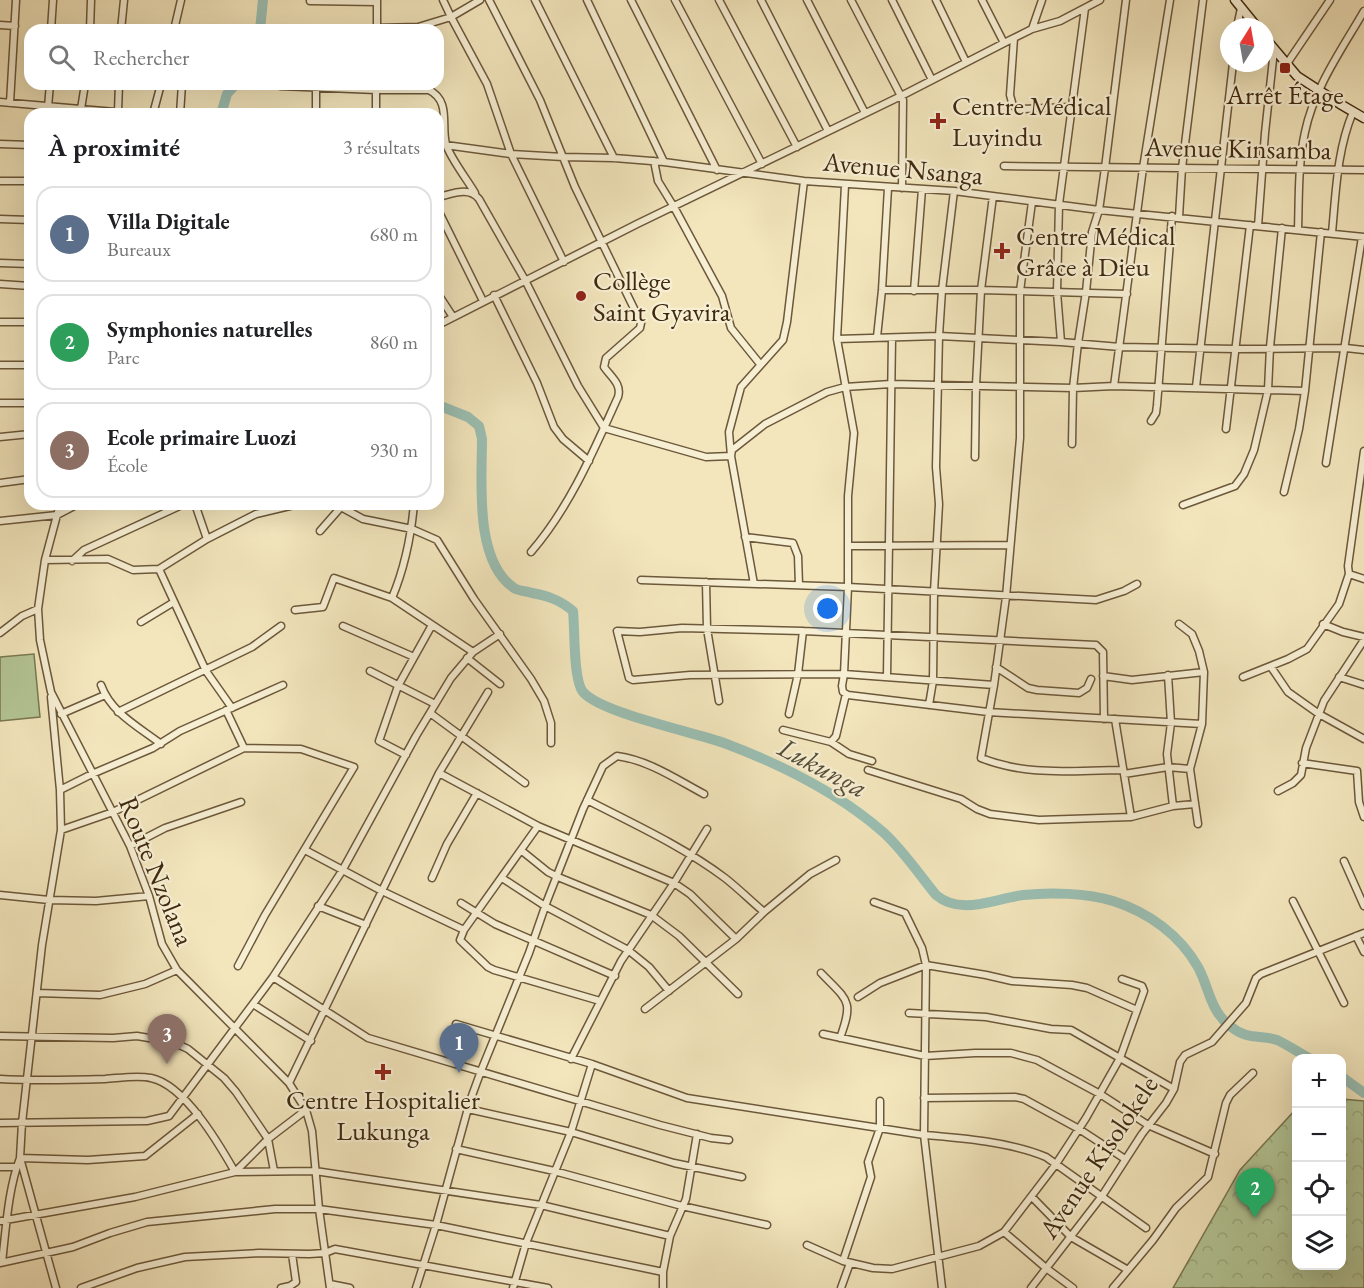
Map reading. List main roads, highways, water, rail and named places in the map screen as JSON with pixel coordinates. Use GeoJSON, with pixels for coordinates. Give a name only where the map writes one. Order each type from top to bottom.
{"type":"FeatureCollection","features":[{"type":"Feature","properties":{"kind":"waterway","name":"Lukunga"},"geometry":{"type":"LineString","coordinates":[[261,24],[263,0]]}},
{"type":"Feature","properties":{"kind":"waterway","name":"Lukunga"},"geometry":{"type":"LineString","coordinates":[[223,108],[231,90]]}},
{"type":"Feature","properties":{"kind":"waterway","name":"Lukunga"},"geometry":{"type":"LineString","coordinates":[[444,407],[468,417],[479,426],[482,439],[483,519],[492,559],[501,576],[514,588],[554,599],[573,611],[575,653],[580,686],[583,692],[593,700],[627,714],[724,743],[807,780],[847,804],[883,832],[904,854],[936,895],[946,901],[967,905],[1023,895],[1069,894],[1103,898],[1139,911],[1162,926],[1191,955],[1202,975],[1214,1006],[1223,1020],[1236,1031],[1277,1040],[1302,1054]]}},
{"type":"Feature","properties":{"kind":"waterway","name":"Lukunga"},"geometry":{"type":"LineString","coordinates":[[1346,1080],[1364,1093]]}},
{"type":"Feature","properties":{"kind":"place","name":"Arrêt Étage"},"geometry":{"type":"Point","coordinates":[1285,68]}},
{"type":"Feature","properties":{"kind":"place","name":"Centre Médical Luyindu"},"geometry":{"type":"Point","coordinates":[938,121]}},
{"type":"Feature","properties":{"kind":"place","name":"Centre Médical Grâce à Dieu"},"geometry":{"type":"Point","coordinates":[1002,251]}},
{"type":"Feature","properties":{"kind":"place","name":"Collège Saint Gyavira"},"geometry":{"type":"Point","coordinates":[581,296]}},
{"type":"Feature","properties":{"kind":"place","name":"Ecole primaire Luozi"},"geometry":{"type":"Point","coordinates":[167,1064]}},
{"type":"Feature","properties":{"kind":"place","name":"Centre Hospitalier Lukunga"},"geometry":{"type":"Point","coordinates":[383,1072]}},
{"type":"Feature","properties":{"kind":"place","name":"Villa Digitale"},"geometry":{"type":"Point","coordinates":[459,1073]}},
{"type":"Feature","properties":{"kind":"place","name":"Symphonies naturelles"},"geometry":{"type":"Point","coordinates":[1255,1218]}}]}
